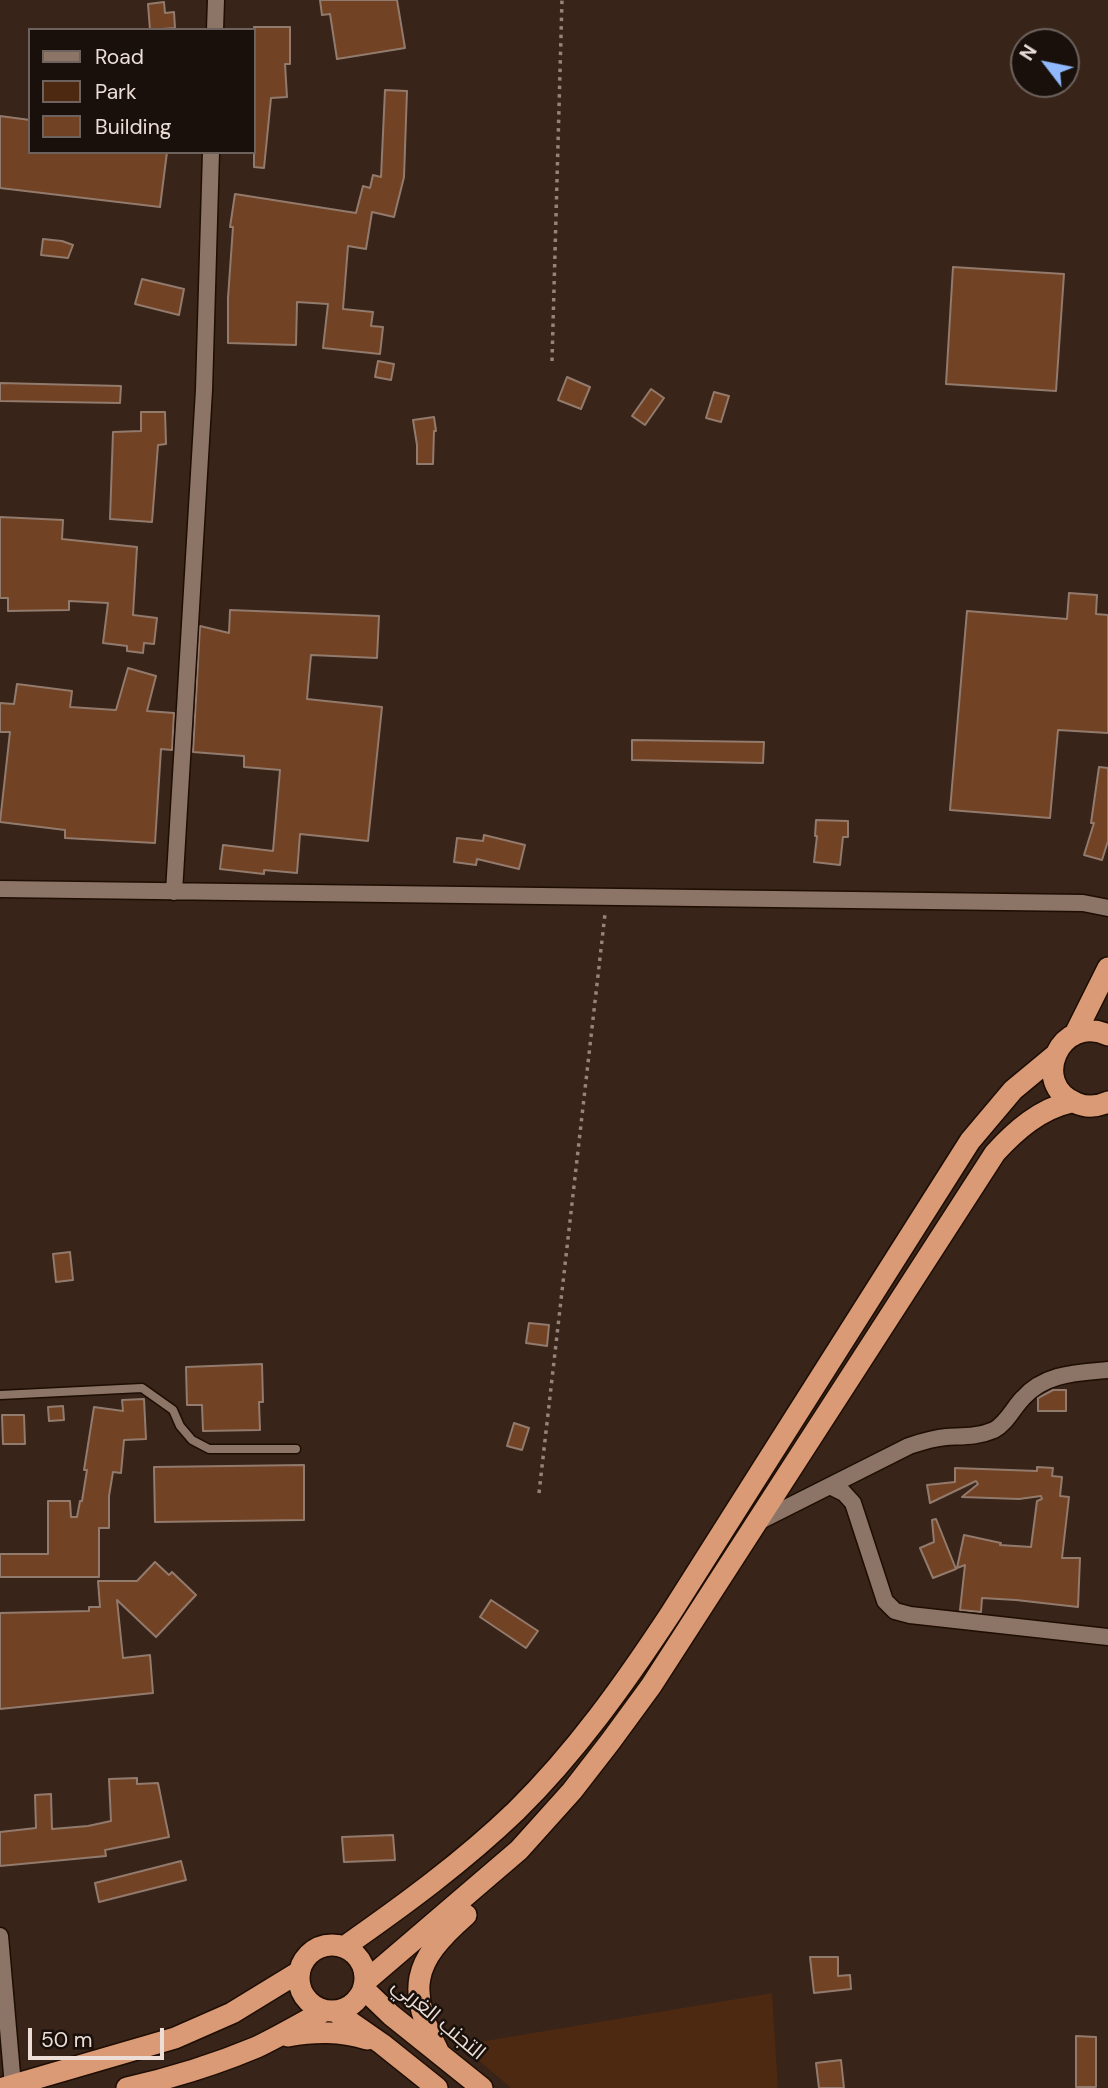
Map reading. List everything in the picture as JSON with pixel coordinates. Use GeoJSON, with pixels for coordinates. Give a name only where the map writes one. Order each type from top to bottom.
{"type":"FeatureCollection","features":[{"type":"Feature","properties":{"kind":"highway"},"geometry":{"type":"LineString","coordinates":[[1072,1102],[1057,1087],[1052,1067],[1054,1056],[1059,1047],[1074,1034],[1108,968]]}},
{"type":"Feature","properties":{"kind":"highway"},"geometry":{"type":"LineString","coordinates":[[1074,1034],[1095,1030],[1108,1035]]}},
{"type":"Feature","properties":{"kind":"highway"},"geometry":{"type":"LineString","coordinates":[[344,1947],[474,1850],[517,1809],[589,1729],[671,1613],[970,1141],[1013,1090],[1054,1056]]}},
{"type":"Feature","properties":{"kind":"highway"},"geometry":{"type":"LineString","coordinates":[[260,2045],[330,2011],[348,2008],[358,2000],[365,1985],[519,1850],[572,1791],[651,1686],[995,1153],[1021,1126],[1059,1105],[1072,1102],[1091,1107],[1108,1102]]}},
{"type":"Feature","properties":{"kind":"highway"},"geometry":{"type":"LineString","coordinates":[[439,2053],[419,2003],[420,1973],[426,1959],[448,1931],[528,1859],[594,1784],[626,1741],[651,1686]]}},
{"type":"Feature","properties":{"kind":"highway"},"geometry":{"type":"LineString","coordinates":[[365,1985],[365,1970],[361,1960],[344,1947],[330,1945],[316,1949],[305,1959],[299,1972],[302,1992],[307,2001],[330,2011],[382,2043],[438,2088]]}},
{"type":"Feature","properties":{"kind":"highway"},"geometry":{"type":"LineString","coordinates":[[8,2087],[175,2039],[233,2013],[299,1972]]}},
{"type":"Feature","properties":{"kind":"highway","name":"التجنب الغربي"},"geometry":{"type":"LineString","coordinates":[[365,1985],[391,2015],[482,2088]]}},
{"type":"Feature","properties":{"kind":"highway"},"geometry":{"type":"LineString","coordinates":[[127,2088],[202,2068],[260,2045],[309,2032],[332,2032],[382,2043]]}},
{"type":"Feature","properties":{"kind":"street"},"geometry":{"type":"LineString","coordinates":[[215,28],[216,0]]}},
{"type":"Feature","properties":{"kind":"street"},"geometry":{"type":"LineString","coordinates":[[174,892],[204,390],[211,154]]}},
{"type":"Feature","properties":{"kind":"street"},"geometry":{"type":"LineString","coordinates":[[0,889],[1083,903],[1108,908]]}},
{"type":"Feature","properties":{"kind":"street"},"geometry":{"type":"LineString","coordinates":[[756,1523],[909,1446],[929,1440],[971,1437],[996,1429],[1033,1388],[1055,1376],[1108,1370]]}},
{"type":"Feature","properties":{"kind":"street"},"geometry":{"type":"LineString","coordinates":[[830,1486],[844,1493],[853,1503],[883,1595],[895,1611],[910,1615],[1108,1637]]}},
{"type":"Feature","properties":{"kind":"street"},"geometry":{"type":"LineString","coordinates":[[0,1936],[8,2087]]}},
{"type":"Feature","properties":{"kind":"lane"},"geometry":{"type":"LineString","coordinates":[[0,1395],[142,1388],[173,1410],[180,1426],[192,1440],[209,1448],[296,1449]]}},
{"type":"Feature","properties":{"kind":"path"},"geometry":{"type":"LineString","coordinates":[[552,361],[562,0]]}},
{"type":"Feature","properties":{"kind":"path"},"geometry":{"type":"LineString","coordinates":[[540,1493],[606,897]]}},
{"type":"Feature","properties":{"kind":"green space"},"geometry":{"type":"Polygon","coordinates":[[[772,1993],[778,2088],[511,2088],[461,2045],[772,1993]]]}},
{"type":"Feature","properties":{"kind":"building"},"geometry":{"type":"Polygon","coordinates":[[[320,0],[397,0],[405,48],[337,59],[330,14],[322,15],[320,0]]]}},
{"type":"Feature","properties":{"kind":"building"},"geometry":{"type":"Polygon","coordinates":[[[164,2],[165,13],[174,12],[175,28],[150,28],[148,4],[164,2]]]}},
{"type":"Feature","properties":{"kind":"building"},"geometry":{"type":"Polygon","coordinates":[[[290,27],[290,64],[285,64],[287,97],[271,98],[264,168],[254,167],[254,28],[290,27]]]}},
{"type":"Feature","properties":{"kind":"building"},"geometry":{"type":"Polygon","coordinates":[[[385,90],[407,91],[404,177],[394,217],[372,212],[366,249],[348,246],[343,309],[373,312],[371,326],[383,327],[380,354],[323,348],[328,304],[297,302],[296,345],[228,343],[233,227],[230,227],[235,194],[356,213],[363,186],[370,188],[373,175],[381,177],[385,90]]]}},
{"type":"Feature","properties":{"kind":"building"},"geometry":{"type":"Polygon","coordinates":[[[0,116],[28,120],[28,154],[167,154],[160,207],[0,188],[0,116]]]}},
{"type":"Feature","properties":{"kind":"building"},"geometry":{"type":"Polygon","coordinates":[[[43,239],[73,245],[68,258],[41,255],[43,239]]]}},
{"type":"Feature","properties":{"kind":"building"},"geometry":{"type":"Polygon","coordinates":[[[953,267],[1064,274],[1056,391],[946,384],[953,267]]]}},
{"type":"Feature","properties":{"kind":"building"},"geometry":{"type":"Polygon","coordinates":[[[142,279],[184,289],[179,315],[135,304],[142,279]]]}},
{"type":"Feature","properties":{"kind":"building"},"geometry":{"type":"Polygon","coordinates":[[[378,361],[394,364],[391,380],[375,377],[378,361]]]}},
{"type":"Feature","properties":{"kind":"building"},"geometry":{"type":"Polygon","coordinates":[[[567,377],[590,387],[581,409],[558,400],[567,377]]]}},
{"type":"Feature","properties":{"kind":"building"},"geometry":{"type":"Polygon","coordinates":[[[0,383],[121,386],[120,403],[0,401],[0,383]]]}},
{"type":"Feature","properties":{"kind":"building"},"geometry":{"type":"Polygon","coordinates":[[[651,389],[664,398],[645,425],[632,416],[651,389]]]}},
{"type":"Feature","properties":{"kind":"building"},"geometry":{"type":"Polygon","coordinates":[[[714,392],[729,396],[721,422],[706,418],[714,392]]]}},
{"type":"Feature","properties":{"kind":"building"},"geometry":{"type":"Polygon","coordinates":[[[141,412],[165,412],[166,444],[158,445],[152,522],[110,519],[113,432],[141,431],[141,412]]]}},
{"type":"Feature","properties":{"kind":"building"},"geometry":{"type":"Polygon","coordinates":[[[434,417],[436,431],[433,464],[417,464],[413,420],[434,417]]]}},
{"type":"Feature","properties":{"kind":"building"},"geometry":{"type":"Polygon","coordinates":[[[0,517],[63,520],[62,539],[137,547],[133,615],[157,618],[154,644],[144,643],[143,653],[127,651],[127,646],[103,643],[108,603],[69,601],[69,610],[8,611],[8,598],[0,598],[0,517]]]}},
{"type":"Feature","properties":{"kind":"building"},"geometry":{"type":"Polygon","coordinates":[[[1069,593],[1097,595],[1096,614],[1108,615],[1108,733],[1058,730],[1050,818],[950,810],[967,611],[1067,619],[1069,593]]]}},
{"type":"Feature","properties":{"kind":"building"},"geometry":{"type":"Polygon","coordinates":[[[230,610],[379,616],[377,658],[311,655],[307,699],[382,707],[368,841],[300,834],[297,873],[264,870],[264,874],[220,869],[223,845],[273,851],[280,770],[244,767],[244,756],[193,752],[200,626],[229,633],[230,610]]]}},
{"type":"Feature","properties":{"kind":"building"},"geometry":{"type":"Polygon","coordinates":[[[128,668],[156,676],[147,711],[174,713],[172,750],[161,749],[155,843],[65,838],[65,830],[0,822],[10,732],[0,732],[0,703],[14,704],[17,684],[72,691],[70,707],[116,710],[128,668]]]}},
{"type":"Feature","properties":{"kind":"building"},"geometry":{"type":"Polygon","coordinates":[[[632,740],[764,742],[763,763],[632,760],[632,740]]]}},
{"type":"Feature","properties":{"kind":"building"},"geometry":{"type":"Polygon","coordinates":[[[1099,767],[1108,768],[1108,841],[1102,860],[1084,855],[1094,823],[1091,823],[1099,767]]]}},
{"type":"Feature","properties":{"kind":"building"},"geometry":{"type":"Polygon","coordinates":[[[816,820],[848,821],[848,837],[843,837],[840,865],[814,862],[816,820]]]}},
{"type":"Feature","properties":{"kind":"building"},"geometry":{"type":"Polygon","coordinates":[[[484,835],[525,845],[519,869],[477,859],[476,865],[454,862],[457,838],[483,841],[484,835]]]}},
{"type":"Feature","properties":{"kind":"building"},"geometry":{"type":"Polygon","coordinates":[[[70,1252],[73,1280],[56,1282],[53,1254],[70,1252]]]}},
{"type":"Feature","properties":{"kind":"building"},"geometry":{"type":"Polygon","coordinates":[[[529,1323],[549,1325],[547,1346],[526,1343],[529,1323]]]}},
{"type":"Feature","properties":{"kind":"building"},"geometry":{"type":"Polygon","coordinates":[[[262,1364],[263,1402],[259,1402],[260,1430],[203,1431],[202,1405],[187,1405],[186,1367],[262,1364]]]}},
{"type":"Feature","properties":{"kind":"building"},"geometry":{"type":"Polygon","coordinates":[[[1053,1390],[1066,1390],[1066,1411],[1038,1411],[1038,1398],[1053,1390]]]}},
{"type":"Feature","properties":{"kind":"building"},"geometry":{"type":"Polygon","coordinates":[[[144,1399],[146,1439],[124,1440],[121,1473],[113,1472],[109,1496],[109,1528],[99,1528],[99,1577],[0,1577],[0,1554],[48,1554],[48,1501],[70,1501],[71,1517],[77,1517],[87,1470],[84,1470],[94,1407],[123,1411],[122,1400],[144,1399]]]}},
{"type":"Feature","properties":{"kind":"building"},"geometry":{"type":"Polygon","coordinates":[[[63,1406],[64,1420],[49,1421],[48,1407],[63,1406]]]}},
{"type":"Feature","properties":{"kind":"building"},"geometry":{"type":"Polygon","coordinates":[[[2,1415],[24,1415],[25,1444],[3,1444],[2,1415]]]}},
{"type":"Feature","properties":{"kind":"building"},"geometry":{"type":"Polygon","coordinates":[[[514,1423],[529,1428],[522,1450],[507,1446],[514,1423]]]}},
{"type":"Feature","properties":{"kind":"building"},"geometry":{"type":"Polygon","coordinates":[[[304,1465],[304,1520],[155,1522],[154,1467],[304,1465]]]}},
{"type":"Feature","properties":{"kind":"building"},"geometry":{"type":"Polygon","coordinates":[[[1037,1467],[1053,1468],[1052,1476],[1062,1477],[1060,1496],[1069,1497],[1062,1558],[1080,1558],[1078,1607],[982,1598],[981,1612],[960,1610],[965,1565],[957,1568],[964,1535],[1001,1543],[1000,1545],[1031,1547],[1037,1501],[1042,1499],[1041,1496],[1019,1499],[962,1497],[978,1484],[976,1481],[930,1503],[927,1485],[955,1482],[955,1468],[1037,1471],[1037,1467]]]}},
{"type":"Feature","properties":{"kind":"building"},"geometry":{"type":"Polygon","coordinates":[[[936,1519],[956,1569],[933,1578],[920,1548],[934,1542],[932,1520],[936,1519]]]}},
{"type":"Feature","properties":{"kind":"building"},"geometry":{"type":"Polygon","coordinates":[[[155,1562],[169,1575],[172,1572],[196,1595],[156,1637],[117,1600],[123,1658],[150,1655],[153,1693],[0,1709],[0,1613],[89,1611],[89,1607],[100,1607],[98,1581],[137,1581],[155,1562]]]}},
{"type":"Feature","properties":{"kind":"building"},"geometry":{"type":"Polygon","coordinates":[[[491,1600],[538,1631],[526,1648],[480,1617],[491,1600]]]}},
{"type":"Feature","properties":{"kind":"building"},"geometry":{"type":"Polygon","coordinates":[[[137,1778],[137,1784],[158,1783],[169,1837],[105,1850],[106,1856],[0,1866],[0,1832],[36,1828],[35,1795],[51,1794],[52,1829],[88,1826],[111,1821],[109,1779],[137,1778]]]}},
{"type":"Feature","properties":{"kind":"building"},"geometry":{"type":"Polygon","coordinates":[[[393,1835],[395,1860],[344,1862],[342,1837],[393,1835]]]}},
{"type":"Feature","properties":{"kind":"building"},"geometry":{"type":"Polygon","coordinates":[[[181,1861],[186,1880],[99,1902],[95,1883],[181,1861]]]}},
{"type":"Feature","properties":{"kind":"building"},"geometry":{"type":"Polygon","coordinates":[[[810,1957],[838,1957],[838,1976],[850,1975],[851,1989],[814,1993],[810,1957]]]}},
{"type":"Feature","properties":{"kind":"building"},"geometry":{"type":"Polygon","coordinates":[[[1076,2036],[1096,2037],[1096,2087],[1076,2087],[1076,2036]]]}},
{"type":"Feature","properties":{"kind":"building"},"geometry":{"type":"Polygon","coordinates":[[[841,2060],[844,2088],[819,2088],[816,2063],[841,2060]]]}}]}
